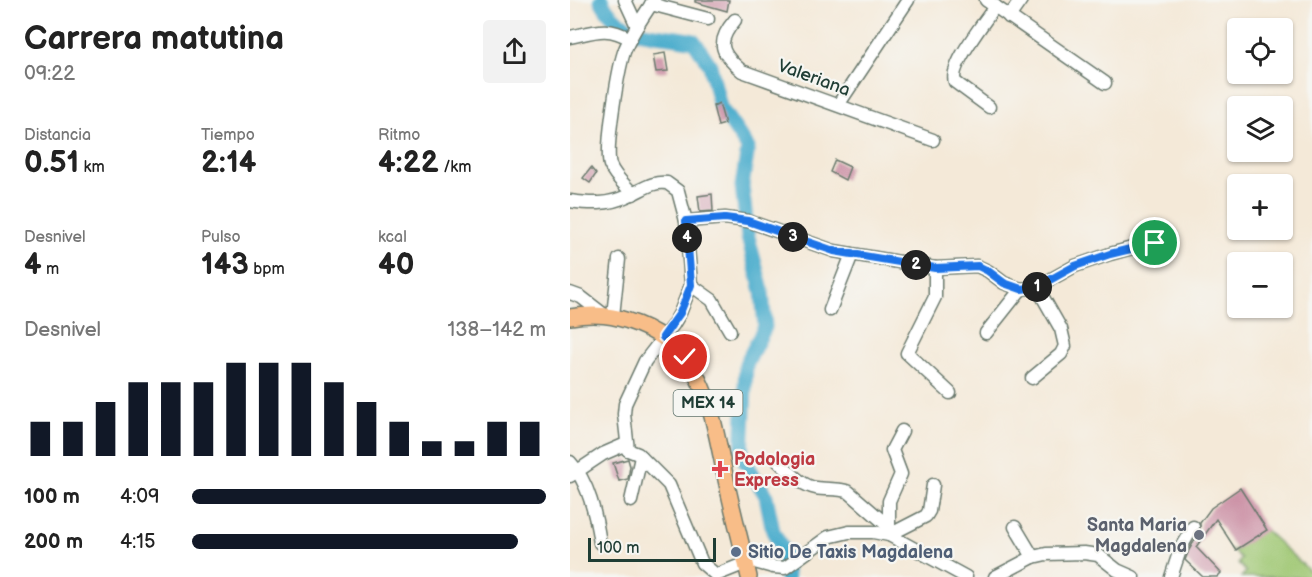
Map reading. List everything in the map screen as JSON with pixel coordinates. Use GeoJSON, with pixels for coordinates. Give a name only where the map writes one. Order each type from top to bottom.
{"type":"FeatureCollection","features":[{"type":"Feature","properties":{"kind":"main road","name":"MEX 14"},"geometry":{"type":"LineString","coordinates":[[570,317],[608,315],[651,330],[663,337],[693,366],[715,424],[747,569]]}},
{"type":"Feature","properties":{"kind":"street"},"geometry":{"type":"LineString","coordinates":[[625,0],[637,26]]}},
{"type":"Feature","properties":{"kind":"street"},"geometry":{"type":"LineString","coordinates":[[838,105],[908,0]]}},
{"type":"Feature","properties":{"kind":"street"},"geometry":{"type":"LineString","coordinates":[[1009,17],[1021,0]]}},
{"type":"Feature","properties":{"kind":"street"},"geometry":{"type":"LineString","coordinates":[[633,194],[611,169],[609,153],[615,93],[624,53],[630,39],[652,2],[708,19]]}},
{"type":"Feature","properties":{"kind":"street"},"geometry":{"type":"LineString","coordinates":[[989,107],[955,82],[953,77],[956,64],[991,3],[1106,83]]}},
{"type":"Feature","properties":{"kind":"street","name":"Valeriana"},"geometry":{"type":"LineString","coordinates":[[735,20],[725,31],[722,45],[727,59],[742,71],[933,140]]}},
{"type":"Feature","properties":{"kind":"street"},"geometry":{"type":"LineString","coordinates":[[570,37],[610,30],[630,39]]}},
{"type":"Feature","properties":{"kind":"street"},"geometry":{"type":"LineString","coordinates":[[570,201],[604,203],[633,194],[654,183],[668,183],[678,191],[686,221],[691,285],[680,313],[645,361],[625,404],[628,450]]}},
{"type":"Feature","properties":{"kind":"street"},"geometry":{"type":"LineString","coordinates":[[686,221],[725,218],[748,221],[819,247],[852,254],[935,268],[978,266],[1004,283],[1021,289],[1037,287],[1075,266],[1169,238]]}},
{"type":"Feature","properties":{"kind":"street"},"geometry":{"type":"LineString","coordinates":[[830,310],[852,254]]}},
{"type":"Feature","properties":{"kind":"street"},"geometry":{"type":"LineString","coordinates":[[570,293],[581,297],[608,315],[619,259]]}},
{"type":"Feature","properties":{"kind":"street"},"geometry":{"type":"LineString","coordinates":[[935,268],[935,297],[907,353],[950,393]]}},
{"type":"Feature","properties":{"kind":"street"},"geometry":{"type":"LineString","coordinates":[[691,285],[712,300],[730,331]]}},
{"type":"Feature","properties":{"kind":"street"},"geometry":{"type":"LineString","coordinates":[[1032,378],[1062,354],[1065,346],[1061,329],[1037,287]]}},
{"type":"Feature","properties":{"kind":"street"},"geometry":{"type":"LineString","coordinates":[[986,333],[1021,289]]}},
{"type":"Feature","properties":{"kind":"street"},"geometry":{"type":"LineString","coordinates":[[889,530],[889,501],[901,474],[892,450],[902,431]]}},
{"type":"Feature","properties":{"kind":"street"},"geometry":{"type":"LineString","coordinates":[[600,543],[596,517],[572,469],[626,444],[628,450]]}},
{"type":"Feature","properties":{"kind":"street"},"geometry":{"type":"LineString","coordinates":[[628,450],[634,451],[669,485],[702,563],[716,575],[747,569],[753,561],[772,567],[789,566],[828,537],[849,532],[889,530],[926,516],[929,511],[933,485]]}},
{"type":"Feature","properties":{"kind":"street"},"geometry":{"type":"LineString","coordinates":[[631,501],[641,457]]}},
{"type":"Feature","properties":{"kind":"street"},"geometry":{"type":"LineString","coordinates":[[778,461],[805,485],[849,492],[889,530],[966,577]]}},
{"type":"Feature","properties":{"kind":"street"},"geometry":{"type":"LineString","coordinates":[[1015,527],[1033,557]]}},
{"type":"Feature","properties":{"kind":"street"},"geometry":{"type":"LineString","coordinates":[[1171,577],[1181,547],[1193,527]]}},
{"type":"Feature","properties":{"kind":"street"},"geometry":{"type":"LineString","coordinates":[[995,577],[1033,557],[1046,554],[1084,553],[1098,555],[1117,570],[1133,577]]}},
{"type":"Feature","properties":{"kind":"green space"},"geometry":{"type":"Polygon","coordinates":[[[1262,527],[1312,573],[1312,577],[1241,577],[1246,572],[1238,563],[1241,558],[1231,550],[1236,550],[1262,527]]]}},
{"type":"Feature","properties":{"kind":"building"},"geometry":{"type":"Polygon","coordinates":[[[695,0],[729,0],[727,11],[695,2],[695,0]]]}},
{"type":"Feature","properties":{"kind":"building"},"geometry":{"type":"Polygon","coordinates":[[[665,53],[668,71],[656,72],[653,55],[665,53]]]}},
{"type":"Feature","properties":{"kind":"building"},"geometry":{"type":"Polygon","coordinates":[[[719,103],[725,124],[718,126],[713,106],[719,103]]]}},
{"type":"Feature","properties":{"kind":"building"},"geometry":{"type":"Polygon","coordinates":[[[835,160],[850,167],[845,180],[830,172],[835,160]]]}},
{"type":"Feature","properties":{"kind":"building"},"geometry":{"type":"Polygon","coordinates":[[[591,168],[596,174],[590,183],[583,178],[591,168]]]}},
{"type":"Feature","properties":{"kind":"building"},"geometry":{"type":"Polygon","coordinates":[[[712,194],[713,211],[700,212],[698,196],[712,194]]]}},
{"type":"Feature","properties":{"kind":"building"},"geometry":{"type":"Polygon","coordinates":[[[628,459],[630,466],[628,479],[619,481],[613,463],[628,459]]]}},
{"type":"Feature","properties":{"kind":"building"},"geometry":{"type":"Polygon","coordinates":[[[1240,488],[1267,530],[1236,550],[1216,519],[1196,547],[1221,573],[1217,577],[1203,577],[1185,560],[1200,531],[1200,523],[1211,508],[1240,488]]]}},
{"type":"Feature","properties":{"kind":"waterway"},"geometry":{"type":"LineString","coordinates":[[601,0],[609,13],[630,29],[694,41],[710,65],[720,107],[748,148],[742,186],[748,237],[762,291],[765,327],[746,364],[742,456],[766,496],[773,531],[783,550],[787,577]]}},
{"type":"Feature","properties":{"kind":"place","name":"Podologia Express"},"geometry":{"type":"Point","coordinates":[720,469]}},
{"type":"Feature","properties":{"kind":"place","name":"Santa Maria Magdalena"},"geometry":{"type":"Point","coordinates":[1199,535]}},
{"type":"Feature","properties":{"kind":"place","name":"Sitio De Taxis Magdalena"},"geometry":{"type":"Point","coordinates":[736,552]}},
{"type":"Feature","properties":{"kind":"route"},"geometry":{"type":"LineString","coordinates":[[685,357],[663,337],[680,313],[691,285],[686,221],[725,218],[748,221],[834,251],[935,268],[978,266],[1004,283],[1021,289],[1037,287],[1075,266],[1110,254],[1155,243]]}}]}
